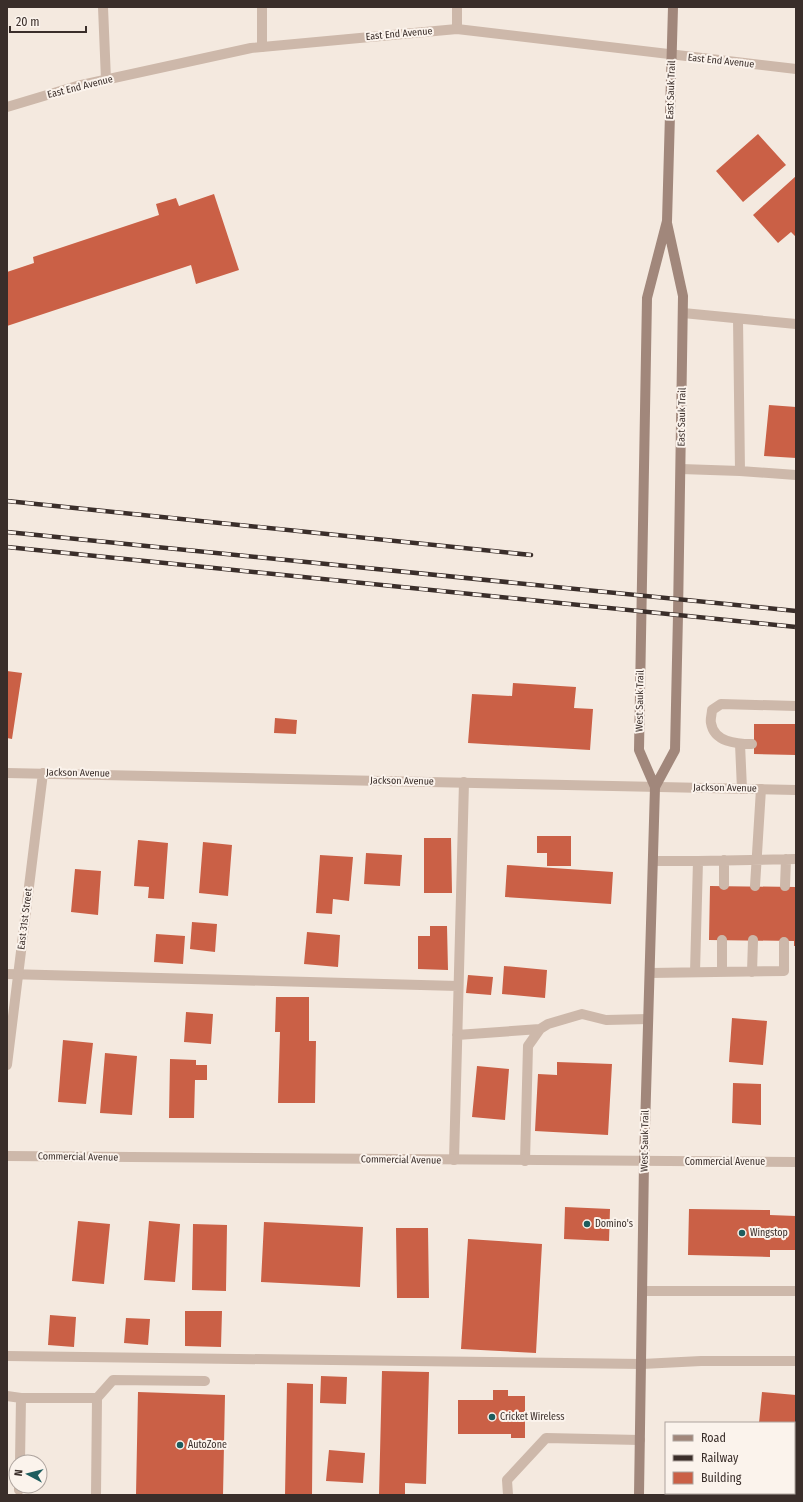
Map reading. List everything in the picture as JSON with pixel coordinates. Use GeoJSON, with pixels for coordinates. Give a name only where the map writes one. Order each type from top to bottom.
{"type":"FeatureCollection","features":[{"type":"Feature","properties":{"kind":"main road","name":"East Sauk Trail"},"geometry":{"type":"LineString","coordinates":[[641,612],[647,298],[667,221],[673,7]]}},
{"type":"Feature","properties":{"kind":"main road","name":"East Sauk Trail"},"geometry":{"type":"LineString","coordinates":[[667,221],[683,296],[678,615]]}},
{"type":"Feature","properties":{"kind":"main road","name":"West Sauk Trail"},"geometry":{"type":"LineString","coordinates":[[639,1495],[644,1162],[655,787],[639,750],[641,612]]}},
{"type":"Feature","properties":{"kind":"main road","name":"West Sauk Trail"},"geometry":{"type":"LineString","coordinates":[[655,787],[675,750],[678,615]]}},
{"type":"Feature","properties":{"kind":"street"},"geometry":{"type":"LineString","coordinates":[[103,7],[106,80]]}},
{"type":"Feature","properties":{"kind":"street"},"geometry":{"type":"LineString","coordinates":[[262,7],[262,47]]}},
{"type":"Feature","properties":{"kind":"street"},"geometry":{"type":"LineString","coordinates":[[457,7],[457,29]]}},
{"type":"Feature","properties":{"kind":"street","name":"East End Avenue"},"geometry":{"type":"LineString","coordinates":[[7,107],[77,86],[243,49],[457,29],[672,56],[796,69]]}},
{"type":"Feature","properties":{"kind":"street"},"geometry":{"type":"LineString","coordinates":[[683,313],[796,324]]}},
{"type":"Feature","properties":{"kind":"street"},"geometry":{"type":"LineString","coordinates":[[738,318],[740,471]]}},
{"type":"Feature","properties":{"kind":"street"},"geometry":{"type":"LineString","coordinates":[[681,469],[796,475]]}},
{"type":"Feature","properties":{"kind":"street"},"geometry":{"type":"LineString","coordinates":[[752,744],[740,744],[722,740],[715,733],[710,722],[712,710],[721,704],[796,706]]}},
{"type":"Feature","properties":{"kind":"street"},"geometry":{"type":"LineString","coordinates":[[740,744],[742,789]]}},
{"type":"Feature","properties":{"kind":"street","name":"Jackson Avenue"},"geometry":{"type":"LineString","coordinates":[[7,773],[796,790]]}},
{"type":"Feature","properties":{"kind":"street","name":"East 31st Street"},"geometry":{"type":"LineString","coordinates":[[7,1065],[43,773]]}},
{"type":"Feature","properties":{"kind":"street"},"geometry":{"type":"LineString","coordinates":[[454,1160],[464,782]]}},
{"type":"Feature","properties":{"kind":"street"},"geometry":{"type":"LineString","coordinates":[[755,886],[761,789]]}},
{"type":"Feature","properties":{"kind":"street"},"geometry":{"type":"LineString","coordinates":[[653,861],[791,859],[785,886]]}},
{"type":"Feature","properties":{"kind":"street"},"geometry":{"type":"LineString","coordinates":[[695,972],[698,860]]}},
{"type":"Feature","properties":{"kind":"street"},"geometry":{"type":"LineString","coordinates":[[724,860],[724,885]]}},
{"type":"Feature","properties":{"kind":"street"},"geometry":{"type":"LineString","coordinates":[[722,940],[722,972]]}},
{"type":"Feature","properties":{"kind":"street"},"geometry":{"type":"LineString","coordinates":[[752,972],[753,940]]}},
{"type":"Feature","properties":{"kind":"street"},"geometry":{"type":"LineString","coordinates":[[650,973],[784,971],[784,942]]}},
{"type":"Feature","properties":{"kind":"street"},"geometry":{"type":"LineString","coordinates":[[7,974],[458,986]]}},
{"type":"Feature","properties":{"kind":"street"},"geometry":{"type":"LineString","coordinates":[[525,1161],[528,1046],[540,1029],[548,1024],[582,1014],[606,1020],[648,1019]]}},
{"type":"Feature","properties":{"kind":"street"},"geometry":{"type":"LineString","coordinates":[[457,1035],[540,1029]]}},
{"type":"Feature","properties":{"kind":"street","name":"Commercial Avenue"},"geometry":{"type":"LineString","coordinates":[[7,1156],[796,1162]]}},
{"type":"Feature","properties":{"kind":"street"},"geometry":{"type":"LineString","coordinates":[[643,1291],[796,1291]]}},
{"type":"Feature","properties":{"kind":"street"},"geometry":{"type":"LineString","coordinates":[[7,1356],[642,1364],[701,1361],[796,1361]]}},
{"type":"Feature","properties":{"kind":"street"},"geometry":{"type":"LineString","coordinates":[[96,1495],[97,1398],[114,1380],[205,1381]]}},
{"type":"Feature","properties":{"kind":"street"},"geometry":{"type":"LineString","coordinates":[[7,1396],[21,1398],[97,1398]]}},
{"type":"Feature","properties":{"kind":"street"},"geometry":{"type":"LineString","coordinates":[[20,1454],[21,1398]]}},
{"type":"Feature","properties":{"kind":"street"},"geometry":{"type":"LineString","coordinates":[[508,1495],[507,1480],[546,1438],[640,1440]]}},
{"type":"Feature","properties":{"kind":"building"},"geometry":{"type":"Polygon","coordinates":[[[758,134],[786,165],[743,202],[716,171],[758,134]]]}},
{"type":"Feature","properties":{"kind":"building"},"geometry":{"type":"Polygon","coordinates":[[[796,176],[796,237],[791,232],[778,243],[753,215],[796,176]]]}},
{"type":"Feature","properties":{"kind":"building"},"geometry":{"type":"Polygon","coordinates":[[[214,194],[239,270],[196,284],[191,265],[7,326],[7,272],[34,263],[33,257],[159,215],[156,204],[176,198],[179,206],[214,194]]]}},
{"type":"Feature","properties":{"kind":"building"},"geometry":{"type":"Polygon","coordinates":[[[769,405],[796,407],[796,458],[764,456],[769,405]]]}},
{"type":"Feature","properties":{"kind":"building"},"geometry":{"type":"Polygon","coordinates":[[[7,671],[22,673],[12,739],[7,738],[7,671]]]}},
{"type":"Feature","properties":{"kind":"building"},"geometry":{"type":"Polygon","coordinates":[[[513,683],[576,687],[574,708],[593,709],[590,750],[468,743],[472,694],[512,696],[513,683]]]}},
{"type":"Feature","properties":{"kind":"building"},"geometry":{"type":"Polygon","coordinates":[[[275,718],[297,720],[296,734],[274,733],[275,718]]]}},
{"type":"Feature","properties":{"kind":"building"},"geometry":{"type":"Polygon","coordinates":[[[754,724],[796,724],[796,755],[754,754],[754,724]]]}},
{"type":"Feature","properties":{"kind":"building"},"geometry":{"type":"Polygon","coordinates":[[[537,836],[571,836],[571,866],[547,866],[547,853],[537,853],[537,836]]]}},
{"type":"Feature","properties":{"kind":"building"},"geometry":{"type":"Polygon","coordinates":[[[424,838],[451,838],[452,893],[424,893],[424,838]]]}},
{"type":"Feature","properties":{"kind":"building"},"geometry":{"type":"Polygon","coordinates":[[[138,840],[168,843],[164,899],[148,898],[149,887],[134,886],[138,840]]]}},
{"type":"Feature","properties":{"kind":"building"},"geometry":{"type":"Polygon","coordinates":[[[203,842],[232,845],[228,896],[199,893],[203,842]]]}},
{"type":"Feature","properties":{"kind":"building"},"geometry":{"type":"Polygon","coordinates":[[[366,853],[402,855],[400,886],[364,884],[366,853]]]}},
{"type":"Feature","properties":{"kind":"building"},"geometry":{"type":"Polygon","coordinates":[[[320,855],[353,857],[349,901],[333,899],[332,914],[316,913],[320,855]]]}},
{"type":"Feature","properties":{"kind":"building"},"geometry":{"type":"Polygon","coordinates":[[[507,865],[613,872],[611,904],[505,897],[507,865]]]}},
{"type":"Feature","properties":{"kind":"building"},"geometry":{"type":"Polygon","coordinates":[[[75,869],[101,871],[98,915],[71,912],[75,869]]]}},
{"type":"Feature","properties":{"kind":"building"},"geometry":{"type":"Polygon","coordinates":[[[710,886],[796,887],[796,946],[794,946],[794,941],[709,940],[710,886]]]}},
{"type":"Feature","properties":{"kind":"building"},"geometry":{"type":"Polygon","coordinates":[[[192,922],[217,924],[215,952],[190,949],[192,922]]]}},
{"type":"Feature","properties":{"kind":"building"},"geometry":{"type":"Polygon","coordinates":[[[430,926],[447,926],[448,970],[418,969],[418,936],[430,936],[430,926]]]}},
{"type":"Feature","properties":{"kind":"building"},"geometry":{"type":"Polygon","coordinates":[[[307,932],[340,935],[338,967],[304,964],[307,932]]]}},
{"type":"Feature","properties":{"kind":"building"},"geometry":{"type":"Polygon","coordinates":[[[156,934],[185,936],[183,964],[154,962],[156,934]]]}},
{"type":"Feature","properties":{"kind":"building"},"geometry":{"type":"Polygon","coordinates":[[[504,966],[547,970],[545,998],[502,994],[504,966]]]}},
{"type":"Feature","properties":{"kind":"building"},"geometry":{"type":"Polygon","coordinates":[[[468,975],[493,977],[491,995],[466,993],[468,975]]]}},
{"type":"Feature","properties":{"kind":"building"},"geometry":{"type":"Polygon","coordinates":[[[276,997],[309,997],[309,1041],[316,1041],[315,1103],[278,1103],[280,1032],[275,1032],[276,997]]]}},
{"type":"Feature","properties":{"kind":"building"},"geometry":{"type":"Polygon","coordinates":[[[186,1012],[213,1014],[211,1044],[184,1042],[186,1012]]]}},
{"type":"Feature","properties":{"kind":"building"},"geometry":{"type":"Polygon","coordinates":[[[732,1018],[767,1021],[763,1065],[729,1062],[732,1018]]]}},
{"type":"Feature","properties":{"kind":"building"},"geometry":{"type":"Polygon","coordinates":[[[63,1040],[93,1043],[86,1104],[58,1102],[63,1040]]]}},
{"type":"Feature","properties":{"kind":"building"},"geometry":{"type":"Polygon","coordinates":[[[105,1053],[137,1056],[132,1115],[100,1113],[105,1053]]]}},
{"type":"Feature","properties":{"kind":"building"},"geometry":{"type":"Polygon","coordinates":[[[170,1059],[196,1060],[196,1065],[207,1065],[207,1080],[195,1080],[194,1118],[169,1118],[170,1059]]]}},
{"type":"Feature","properties":{"kind":"building"},"geometry":{"type":"Polygon","coordinates":[[[557,1062],[612,1064],[608,1135],[535,1131],[538,1074],[557,1075],[557,1062]]]}},
{"type":"Feature","properties":{"kind":"building"},"geometry":{"type":"Polygon","coordinates":[[[477,1066],[509,1069],[505,1120],[472,1117],[477,1066]]]}},
{"type":"Feature","properties":{"kind":"building"},"geometry":{"type":"Polygon","coordinates":[[[733,1083],[761,1084],[761,1125],[732,1123],[733,1083]]]}},
{"type":"Feature","properties":{"kind":"building","name":"Domino's"},"geometry":{"type":"Polygon","coordinates":[[[565,1207],[610,1209],[609,1241],[564,1239],[565,1207]]]}},
{"type":"Feature","properties":{"kind":"building","name":"Wingstop"},"geometry":{"type":"Polygon","coordinates":[[[689,1209],[770,1210],[770,1215],[796,1216],[796,1250],[770,1250],[770,1257],[688,1255],[689,1209]]]}},
{"type":"Feature","properties":{"kind":"building"},"geometry":{"type":"Polygon","coordinates":[[[78,1221],[110,1224],[104,1284],[72,1281],[78,1221]]]}},
{"type":"Feature","properties":{"kind":"building"},"geometry":{"type":"Polygon","coordinates":[[[149,1221],[180,1224],[175,1282],[144,1280],[149,1221]]]}},
{"type":"Feature","properties":{"kind":"building"},"geometry":{"type":"Polygon","coordinates":[[[264,1222],[363,1227],[360,1287],[261,1282],[264,1222]]]}},
{"type":"Feature","properties":{"kind":"building"},"geometry":{"type":"Polygon","coordinates":[[[193,1224],[227,1225],[226,1291],[192,1290],[193,1224]]]}},
{"type":"Feature","properties":{"kind":"building"},"geometry":{"type":"Polygon","coordinates":[[[396,1228],[428,1228],[429,1298],[397,1298],[396,1228]]]}},
{"type":"Feature","properties":{"kind":"building"},"geometry":{"type":"Polygon","coordinates":[[[468,1239],[542,1244],[536,1353],[461,1349],[468,1239]]]}},
{"type":"Feature","properties":{"kind":"building"},"geometry":{"type":"Polygon","coordinates":[[[185,1311],[222,1311],[221,1347],[185,1346],[185,1311]]]}},
{"type":"Feature","properties":{"kind":"building"},"geometry":{"type":"Polygon","coordinates":[[[50,1315],[76,1317],[74,1347],[48,1345],[50,1315]]]}},
{"type":"Feature","properties":{"kind":"building"},"geometry":{"type":"Polygon","coordinates":[[[126,1318],[150,1319],[148,1345],[124,1343],[126,1318]]]}},
{"type":"Feature","properties":{"kind":"building"},"geometry":{"type":"Polygon","coordinates":[[[382,1371],[429,1372],[426,1484],[405,1483],[405,1495],[379,1495],[382,1371]]]}},
{"type":"Feature","properties":{"kind":"building"},"geometry":{"type":"Polygon","coordinates":[[[321,1376],[347,1377],[346,1404],[320,1403],[321,1376]]]}},
{"type":"Feature","properties":{"kind":"building"},"geometry":{"type":"Polygon","coordinates":[[[287,1383],[313,1384],[312,1495],[285,1495],[287,1383]]]}},
{"type":"Feature","properties":{"kind":"building","name":"Cricket Wireless"},"geometry":{"type":"Polygon","coordinates":[[[493,1390],[508,1390],[508,1396],[525,1396],[525,1438],[511,1438],[511,1434],[458,1434],[458,1400],[493,1400],[493,1390]]]}},
{"type":"Feature","properties":{"kind":"building","name":"AutoZone"},"geometry":{"type":"Polygon","coordinates":[[[138,1392],[225,1395],[223,1495],[136,1495],[138,1392]]]}},
{"type":"Feature","properties":{"kind":"building"},"geometry":{"type":"Polygon","coordinates":[[[762,1392],[796,1395],[796,1438],[795,1422],[759,1422],[762,1392]]]}},
{"type":"Feature","properties":{"kind":"building"},"geometry":{"type":"Polygon","coordinates":[[[329,1450],[365,1453],[363,1483],[326,1481],[329,1450]]]}},
{"type":"Feature","properties":{"kind":"railway"},"geometry":{"type":"LineString","coordinates":[[7,501],[531,555]]}},
{"type":"Feature","properties":{"kind":"railway"},"geometry":{"type":"LineString","coordinates":[[7,532],[796,611]]}},
{"type":"Feature","properties":{"kind":"railway"},"geometry":{"type":"LineString","coordinates":[[7,547],[796,627]]}},
{"type":"Feature","properties":{"kind":"place","name":"Domino's"},"geometry":{"type":"Point","coordinates":[587,1224]}},
{"type":"Feature","properties":{"kind":"place","name":"Wingstop"},"geometry":{"type":"Point","coordinates":[742,1233]}},
{"type":"Feature","properties":{"kind":"place","name":"Cricket Wireless"},"geometry":{"type":"Point","coordinates":[492,1417]}},
{"type":"Feature","properties":{"kind":"place","name":"AutoZone"},"geometry":{"type":"Point","coordinates":[180,1445]}}]}
